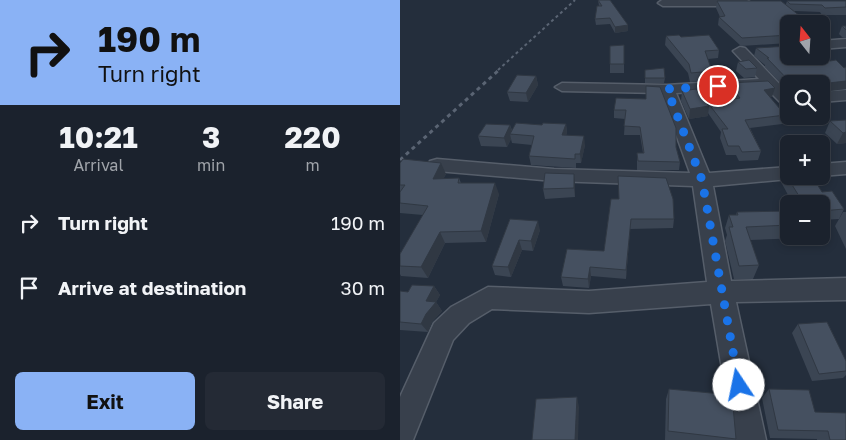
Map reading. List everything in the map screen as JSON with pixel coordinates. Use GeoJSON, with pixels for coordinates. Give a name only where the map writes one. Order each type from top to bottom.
{"type":"FeatureCollection","features":[{"type":"Feature","properties":{"kind":"street"},"geometry":{"type":"LineString","coordinates":[[663,3],[760,3]]}},
{"type":"Feature","properties":{"kind":"street"},"geometry":{"type":"LineString","coordinates":[[830,44],[846,43]]}},
{"type":"Feature","properties":{"kind":"street"},"geometry":{"type":"LineString","coordinates":[[760,50],[740,51],[780,94]]}},
{"type":"Feature","properties":{"kind":"street"},"geometry":{"type":"LineString","coordinates":[[562,87],[667,89],[770,83]]}},
{"type":"Feature","properties":{"kind":"street"},"geometry":{"type":"LineString","coordinates":[[667,89],[702,180],[721,292],[750,440]]}},
{"type":"Feature","properties":{"kind":"street"},"geometry":{"type":"LineString","coordinates":[[830,96],[846,95]]}},
{"type":"Feature","properties":{"kind":"street"},"geometry":{"type":"LineString","coordinates":[[438,165],[554,175],[702,180],[780,174]]}},
{"type":"Feature","properties":{"kind":"street"},"geometry":{"type":"LineString","coordinates":[[830,170],[845,170]]}},
{"type":"Feature","properties":{"kind":"street"},"geometry":{"type":"LineString","coordinates":[[400,433],[443,332],[460,315],[488,298],[589,302],[721,292],[846,289]]}},
{"type":"Feature","properties":{"kind":"building"},"geometry":{"type":"Polygon","coordinates":[[[598,0],[610,0],[628,25],[615,27],[610,18],[595,19],[597,6],[602,6],[598,0]]]}},
{"type":"Feature","properties":{"kind":"building"},"geometry":{"type":"Polygon","coordinates":[[[717,1],[781,1],[799,15],[780,15],[780,36],[742,38],[719,17],[725,16],[717,1]]]}},
{"type":"Feature","properties":{"kind":"building"},"geometry":{"type":"Polygon","coordinates":[[[787,1],[846,1],[846,7],[825,8],[822,5],[790,4],[787,1]]]}},
{"type":"Feature","properties":{"kind":"building"},"geometry":{"type":"Polygon","coordinates":[[[679,35],[681,37],[709,35],[719,50],[705,51],[712,71],[691,73],[689,64],[666,36],[679,35]]]}},
{"type":"Feature","properties":{"kind":"building"},"geometry":{"type":"Polygon","coordinates":[[[624,45],[624,64],[610,64],[610,46],[624,45]]]}},
{"type":"Feature","properties":{"kind":"building"},"geometry":{"type":"Polygon","coordinates":[[[780,47],[780,65],[830,65],[830,61],[836,60],[844,68],[846,67],[846,81],[830,83],[830,75],[783,75],[767,58],[769,58],[756,48],[780,47]]]}},
{"type":"Feature","properties":{"kind":"building"},"geometry":{"type":"Polygon","coordinates":[[[749,60],[757,68],[746,69],[738,62],[749,60]]]}},
{"type":"Feature","properties":{"kind":"building"},"geometry":{"type":"Polygon","coordinates":[[[664,68],[665,78],[645,78],[645,70],[664,68]]]}},
{"type":"Feature","properties":{"kind":"building"},"geometry":{"type":"Polygon","coordinates":[[[517,75],[536,76],[526,93],[507,92],[517,75]]]}},
{"type":"Feature","properties":{"kind":"building"},"geometry":{"type":"Polygon","coordinates":[[[768,81],[775,88],[764,90],[780,109],[780,116],[745,120],[761,151],[742,152],[739,146],[728,146],[722,129],[728,129],[708,103],[740,98],[728,83],[768,81]]]}},
{"type":"Feature","properties":{"kind":"building"},"geometry":{"type":"Polygon","coordinates":[[[646,86],[660,87],[676,128],[676,147],[680,162],[638,161],[637,153],[644,153],[640,127],[624,126],[626,110],[614,110],[616,98],[646,99],[646,86]]]}},
{"type":"Feature","properties":{"kind":"building"},"geometry":{"type":"Polygon","coordinates":[[[696,89],[709,106],[690,109],[682,91],[696,89]]]}},
{"type":"Feature","properties":{"kind":"building"},"geometry":{"type":"Polygon","coordinates":[[[846,120],[846,132],[843,133],[830,121],[846,120]]]}},
{"type":"Feature","properties":{"kind":"building"},"geometry":{"type":"Polygon","coordinates":[[[516,123],[566,124],[562,135],[584,136],[580,154],[575,154],[575,159],[529,156],[534,136],[510,134],[516,123]]]}},
{"type":"Feature","properties":{"kind":"building"},"geometry":{"type":"Polygon","coordinates":[[[486,124],[510,125],[504,138],[478,136],[486,124]]]}},
{"type":"Feature","properties":{"kind":"building"},"geometry":{"type":"Polygon","coordinates":[[[403,159],[441,163],[433,179],[459,178],[458,183],[495,183],[481,231],[440,232],[421,267],[400,266],[400,254],[428,206],[400,203],[400,192],[405,185],[400,185],[400,163],[403,159]]]}},
{"type":"Feature","properties":{"kind":"building"},"geometry":{"type":"Polygon","coordinates":[[[545,173],[574,174],[574,188],[543,189],[545,173]]]}},
{"type":"Feature","properties":{"kind":"building"},"geometry":{"type":"Polygon","coordinates":[[[618,176],[666,178],[673,199],[674,219],[631,219],[626,270],[590,267],[588,279],[561,277],[567,249],[604,251],[611,199],[619,199],[618,176]]]}},
{"type":"Feature","properties":{"kind":"building"},"geometry":{"type":"Polygon","coordinates":[[[792,185],[818,185],[822,192],[832,191],[844,209],[830,210],[830,195],[798,195],[792,185]]]}},
{"type":"Feature","properties":{"kind":"building"},"geometry":{"type":"Polygon","coordinates":[[[780,211],[780,225],[746,227],[759,265],[739,266],[729,227],[733,227],[729,215],[738,215],[737,212],[780,211]]]}},
{"type":"Feature","properties":{"kind":"building"},"geometry":{"type":"Polygon","coordinates":[[[510,219],[538,221],[531,241],[519,240],[508,267],[492,266],[510,219]]]}},
{"type":"Feature","properties":{"kind":"building"},"geometry":{"type":"Polygon","coordinates":[[[412,285],[434,286],[426,301],[436,302],[426,314],[421,324],[400,322],[400,291],[408,292],[412,285]]]}},
{"type":"Feature","properties":{"kind":"building"},"geometry":{"type":"Polygon","coordinates":[[[827,322],[846,361],[846,371],[819,374],[798,324],[827,322]]]}},
{"type":"Feature","properties":{"kind":"building"},"geometry":{"type":"Polygon","coordinates":[[[669,389],[732,395],[736,439],[668,431],[669,389]]]}},
{"type":"Feature","properties":{"kind":"building"},"geometry":{"type":"Polygon","coordinates":[[[769,389],[809,390],[815,412],[846,413],[846,440],[830,440],[828,431],[778,430],[769,389]]]}},
{"type":"Feature","properties":{"kind":"building"},"geometry":{"type":"Polygon","coordinates":[[[577,397],[575,440],[532,440],[536,399],[577,397]]]}},
{"type":"Feature","properties":{"kind":"railway"},"geometry":{"type":"LineString","coordinates":[[498,70],[575,0]]}},
{"type":"Feature","properties":{"kind":"railway"},"geometry":{"type":"LineString","coordinates":[[400,160],[500,69]]}},
{"type":"Feature","properties":{"kind":"route"},"geometry":{"type":"LineString","coordinates":[[718,86],[667,89],[702,180],[739,385]]}}]}
